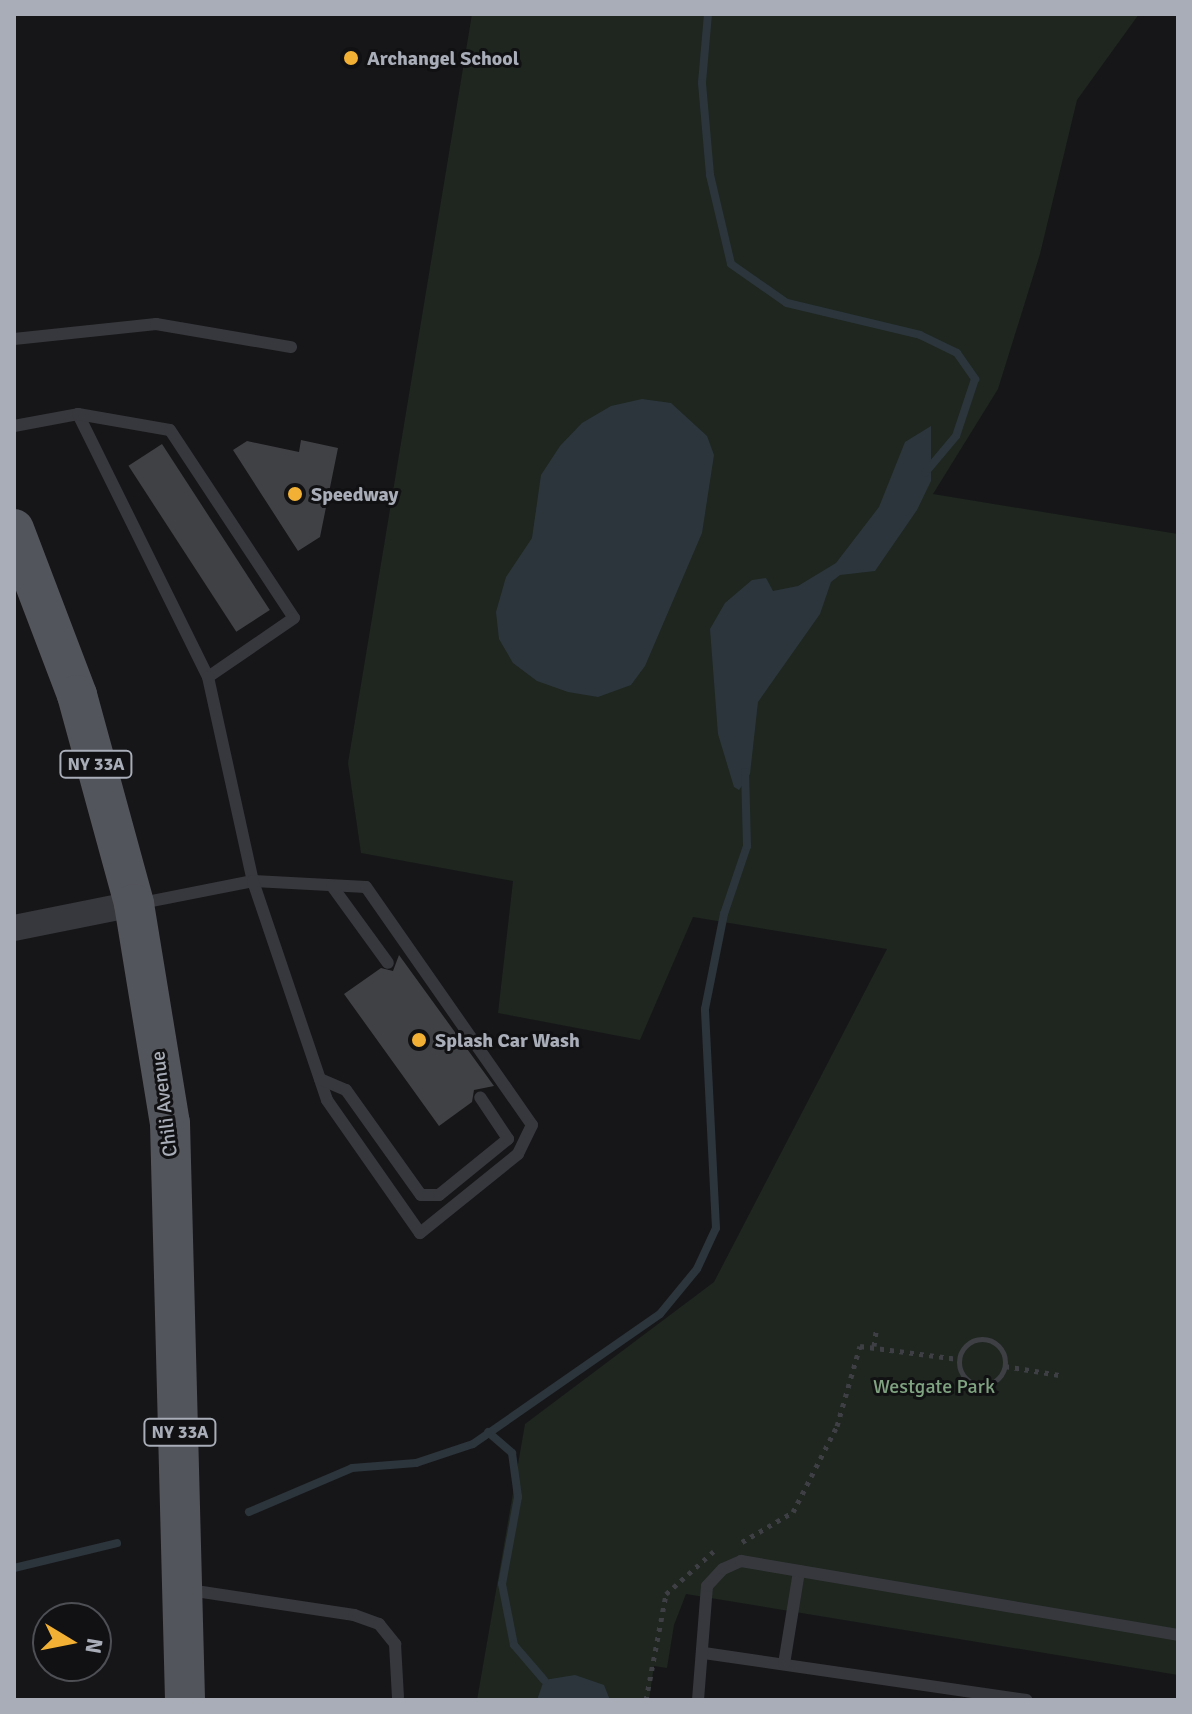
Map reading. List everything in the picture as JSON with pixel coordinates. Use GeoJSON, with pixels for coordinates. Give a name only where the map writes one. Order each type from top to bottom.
{"type":"FeatureCollection","features":[{"type":"Feature","properties":{"kind":"main road","name":"Chili Avenue"},"geometry":{"type":"LineString","coordinates":[[14,529],[77,695],[134,904],[170,1123],[185,1700]]}},
{"type":"Feature","properties":{"kind":"street"},"geometry":{"type":"LineString","coordinates":[[14,928],[134,904]]}},
{"type":"Feature","properties":{"kind":"lane"},"geometry":{"type":"LineString","coordinates":[[14,339],[156,324],[291,347]]}},
{"type":"Feature","properties":{"kind":"lane"},"geometry":{"type":"LineString","coordinates":[[14,426],[78,414],[170,430],[294,618],[208,677]]}},
{"type":"Feature","properties":{"kind":"lane"},"geometry":{"type":"LineString","coordinates":[[78,414],[208,677],[253,881],[327,1100],[420,1233],[518,1154],[532,1125],[366,887],[253,881],[134,904]]}},
{"type":"Feature","properties":{"kind":"lane"},"geometry":{"type":"LineString","coordinates":[[332,886],[388,963]]}},
{"type":"Feature","properties":{"kind":"lane"},"geometry":{"type":"LineString","coordinates":[[320,1079],[346,1090],[421,1195],[439,1195],[508,1139],[480,1097]]}},
{"type":"Feature","properties":{"kind":"lane"},"geometry":{"type":"LineString","coordinates":[[698,1700],[707,1586],[723,1569],[741,1561],[1178,1635]]}},
{"type":"Feature","properties":{"kind":"lane"},"geometry":{"type":"LineString","coordinates":[[784,1664],[799,1571]]}},
{"type":"Feature","properties":{"kind":"lane"},"geometry":{"type":"LineString","coordinates":[[182,1589],[354,1615],[379,1624],[395,1644],[398,1697]]}},
{"type":"Feature","properties":{"kind":"lane"},"geometry":{"type":"LineString","coordinates":[[704,1653],[1027,1700]]}},
{"type":"Feature","properties":{"kind":"path"},"geometry":{"type":"LineString","coordinates":[[874,1346],[876,1331]]}},
{"type":"Feature","properties":{"kind":"path"},"geometry":{"type":"LineString","coordinates":[[985,1339],[999,1345],[1005,1366],[997,1380],[975,1384],[962,1374],[958,1359],[964,1346],[985,1339]]}},
{"type":"Feature","properties":{"kind":"path"},"geometry":{"type":"LineString","coordinates":[[732,1545],[759,1537],[793,1512],[837,1426],[860,1346],[958,1359]]}},
{"type":"Feature","properties":{"kind":"path"},"geometry":{"type":"LineString","coordinates":[[1005,1366],[1059,1375]]}},
{"type":"Feature","properties":{"kind":"path"},"geometry":{"type":"LineString","coordinates":[[646,1700],[666,1594],[705,1554],[718,1550]]}},
{"type":"Feature","properties":{"kind":"green space","name":"Westgate Park"},"geometry":{"type":"Polygon","coordinates":[[[472,14],[1139,14],[1077,100],[1040,254],[998,389],[933,494],[1178,534],[1178,1675],[686,1594],[674,1625],[667,1668],[654,1666],[649,1700],[477,1700],[525,1424],[714,1282],[887,949],[693,917],[640,1040],[498,1013],[513,881],[361,853],[348,763],[472,14]]]}},
{"type":"Feature","properties":{"kind":"shaded area"},"geometry":{"type":"Polygon","coordinates":[[[642,399],[671,403],[707,436],[714,455],[702,533],[645,666],[631,685],[598,697],[568,692],[537,681],[513,663],[499,639],[496,612],[506,577],[532,538],[541,475],[560,446],[582,423],[611,406],[642,399]]]}},
{"type":"Feature","properties":{"kind":"shaded area"},"geometry":{"type":"Polygon","coordinates":[[[931,426],[931,481],[917,510],[875,571],[840,575],[831,582],[820,614],[758,702],[750,774],[739,790],[734,787],[718,734],[710,629],[725,603],[752,580],[766,578],[773,591],[798,586],[836,563],[879,507],[905,442],[931,426]]]}},
{"type":"Feature","properties":{"kind":"shaded area"},"geometry":{"type":"Polygon","coordinates":[[[575,1675],[604,1685],[610,1700],[537,1700],[544,1680],[575,1675]]]}},
{"type":"Feature","properties":{"kind":"building","name":"Speedway"},"geometry":{"type":"Polygon","coordinates":[[[301,440],[338,448],[320,537],[298,551],[233,450],[247,441],[299,452],[301,440]]]}},
{"type":"Feature","properties":{"kind":"building"},"geometry":{"type":"Polygon","coordinates":[[[162,444],[270,610],[236,632],[128,466],[162,444]]]}},
{"type":"Feature","properties":{"kind":"building","name":"Splash Car Wash"},"geometry":{"type":"Polygon","coordinates":[[[399,955],[494,1086],[474,1090],[472,1102],[439,1126],[344,994],[381,968],[393,971],[399,955]]]}},
{"type":"Feature","properties":{"kind":"waterway"},"geometry":{"type":"LineString","coordinates":[[708,14],[702,83],[710,175],[731,264],[787,303],[920,335],[957,353],[975,379],[956,436],[925,473]]}},
{"type":"Feature","properties":{"kind":"waterway"},"geometry":{"type":"LineString","coordinates":[[249,1512],[352,1468],[416,1463],[473,1444],[660,1314],[697,1269],[716,1228],[705,1009],[724,914],[747,846],[745,772]]}},
{"type":"Feature","properties":{"kind":"waterway"},"geometry":{"type":"LineString","coordinates":[[488,1432],[512,1453],[518,1497],[502,1584],[514,1645],[544,1680]]}},
{"type":"Feature","properties":{"kind":"waterway"},"geometry":{"type":"LineString","coordinates":[[14,1568],[117,1543]]}},
{"type":"Feature","properties":{"kind":"place","name":"Archangel School"},"geometry":{"type":"Point","coordinates":[351,58]}},
{"type":"Feature","properties":{"kind":"place","name":"Speedway"},"geometry":{"type":"Point","coordinates":[295,494]}},
{"type":"Feature","properties":{"kind":"place","name":"Splash Car Wash"},"geometry":{"type":"Point","coordinates":[419,1040]}}]}
